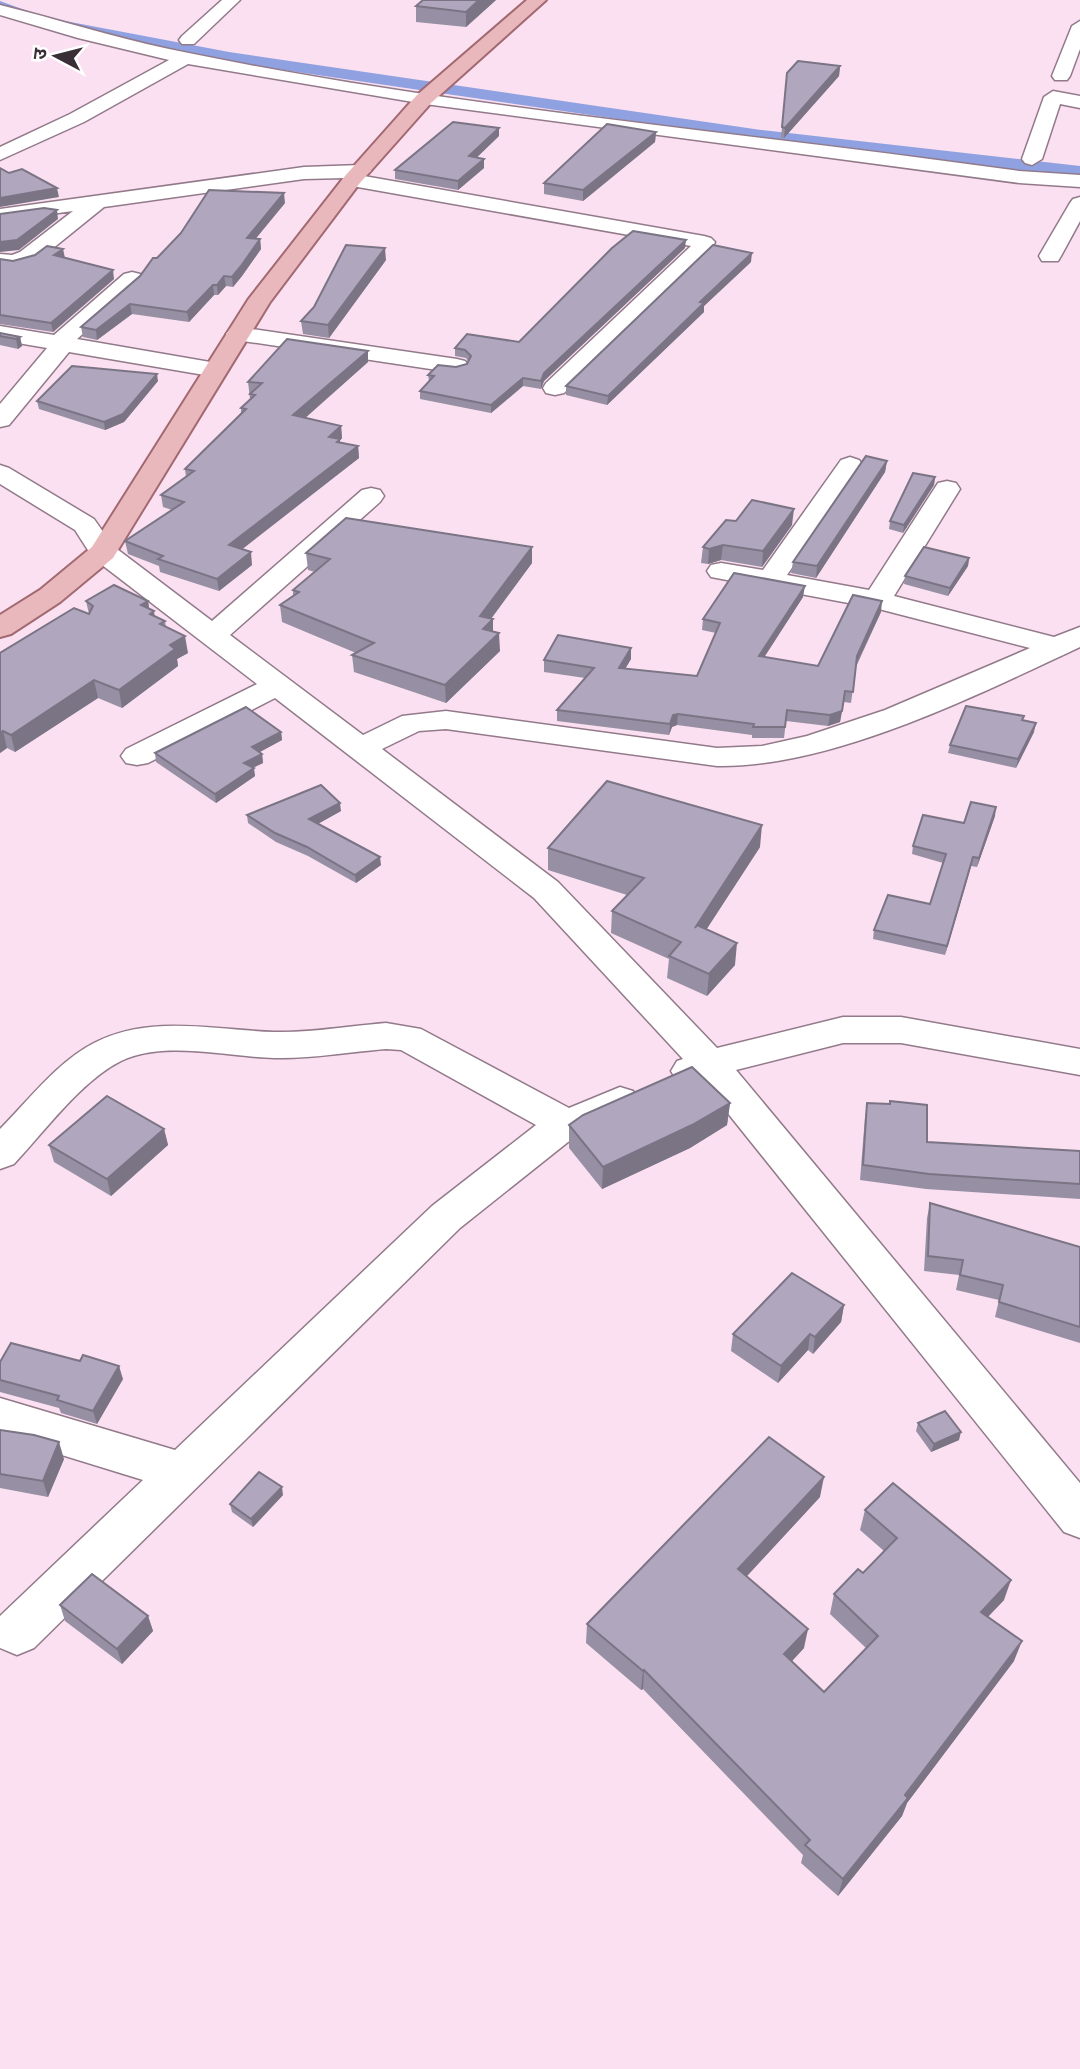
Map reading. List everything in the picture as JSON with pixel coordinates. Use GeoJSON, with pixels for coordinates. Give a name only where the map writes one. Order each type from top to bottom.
{"type":"FeatureCollection","features":[{"type":"Feature","properties":{"kind":"main road"},"geometry":{"type":"LineString","coordinates":[[0,628],[50,596],[103,552],[260,300],[357,176],[433,91],[537,0]]}},
{"type":"Feature","properties":{"kind":"street"},"geometry":{"type":"LineString","coordinates":[[0,153],[78,118],[183,46],[232,0]]}},
{"type":"Feature","properties":{"kind":"street"},"geometry":{"type":"LineString","coordinates":[[0,10],[84,34],[274,58],[433,91],[1018,177],[1080,181]]}},
{"type":"Feature","properties":{"kind":"street"},"geometry":{"type":"LineString","coordinates":[[1032,159],[1053,97],[1071,78],[1080,26]]}},
{"type":"Feature","properties":{"kind":"street"},"geometry":{"type":"LineString","coordinates":[[433,91],[1080,164]]}},
{"type":"Feature","properties":{"kind":"street"},"geometry":{"type":"LineString","coordinates":[[1053,97],[1080,102]]}},
{"type":"Feature","properties":{"kind":"street"},"geometry":{"type":"LineString","coordinates":[[0,215],[304,173],[357,176],[704,242],[702,247],[555,388]]}},
{"type":"Feature","properties":{"kind":"street"},"geometry":{"type":"LineString","coordinates":[[5,264],[29,257],[96,203]]}},
{"type":"Feature","properties":{"kind":"street"},"geometry":{"type":"LineString","coordinates":[[1050,256],[1073,230],[1080,203]]}},
{"type":"Feature","properties":{"kind":"street"},"geometry":{"type":"LineString","coordinates":[[0,420],[60,344],[132,279]]}},
{"type":"Feature","properties":{"kind":"street"},"geometry":{"type":"LineString","coordinates":[[0,332],[216,370]]}},
{"type":"Feature","properties":{"kind":"street"},"geometry":{"type":"LineString","coordinates":[[238,334],[457,366]]}},
{"type":"Feature","properties":{"kind":"street"},"geometry":{"type":"LineString","coordinates":[[771,580],[849,465]]}},
{"type":"Feature","properties":{"kind":"street"},"geometry":{"type":"LineString","coordinates":[[0,473],[85,525],[103,552],[545,890],[709,1063],[1080,1517]]}},
{"type":"Feature","properties":{"kind":"street"},"geometry":{"type":"LineString","coordinates":[[877,600],[947,489]]}},
{"type":"Feature","properties":{"kind":"street"},"geometry":{"type":"LineString","coordinates":[[213,635],[371,495]]}},
{"type":"Feature","properties":{"kind":"street"},"geometry":{"type":"LineString","coordinates":[[721,571],[877,600],[1069,641]]}},
{"type":"Feature","properties":{"kind":"street"},"geometry":{"type":"LineString","coordinates":[[360,748],[413,722],[446,720],[717,757],[746,759],[774,755],[907,714],[1069,641]]}},
{"type":"Feature","properties":{"kind":"street"},"geometry":{"type":"LineString","coordinates":[[137,756],[278,685]]}},
{"type":"Feature","properties":{"kind":"street"},"geometry":{"type":"LineString","coordinates":[[17,1632],[446,1217],[567,1125],[709,1063],[843,1030],[901,1030],[1080,1062]]}},
{"type":"Feature","properties":{"kind":"street"},"geometry":{"type":"LineString","coordinates":[[0,1154],[76,1074],[108,1052],[148,1039],[204,1038],[276,1045],[386,1036],[408,1038],[484,1077],[567,1125]]}},
{"type":"Feature","properties":{"kind":"street"},"geometry":{"type":"LineString","coordinates":[[0,1417],[182,1472]]}},
{"type":"Feature","properties":{"kind":"building"},"geometry":{"type":"Polygon","coordinates":[[[423,0],[479,0],[466,12],[416,6],[423,0]]]}},
{"type":"Feature","properties":{"kind":"building"},"geometry":{"type":"Polygon","coordinates":[[[798,61],[840,66],[785,128],[782,127],[787,73],[798,61]]]}},
{"type":"Feature","properties":{"kind":"building"},"geometry":{"type":"Polygon","coordinates":[[[453,122],[499,128],[469,156],[484,159],[458,181],[395,170],[453,122]]]}},
{"type":"Feature","properties":{"kind":"building"},"geometry":{"type":"Polygon","coordinates":[[[607,124],[656,132],[583,190],[544,183],[607,124]]]}},
{"type":"Feature","properties":{"kind":"building"},"geometry":{"type":"Polygon","coordinates":[[[0,168],[9,173],[22,169],[57,188],[0,198],[0,168]]]}},
{"type":"Feature","properties":{"kind":"building"},"geometry":{"type":"Polygon","coordinates":[[[209,190],[284,193],[247,238],[260,239],[232,277],[224,276],[187,312],[130,304],[96,330],[81,327],[140,276],[153,258],[157,258],[181,233],[209,190]]]}},
{"type":"Feature","properties":{"kind":"building"},"geometry":{"type":"Polygon","coordinates":[[[44,208],[57,210],[17,240],[0,242],[0,214],[44,208]]]}},
{"type":"Feature","properties":{"kind":"building"},"geometry":{"type":"Polygon","coordinates":[[[633,231],[686,240],[544,373],[541,381],[523,378],[491,405],[420,391],[434,376],[428,375],[438,365],[456,367],[467,364],[471,356],[465,350],[455,348],[467,334],[519,342],[612,248],[633,231]]]}},
{"type":"Feature","properties":{"kind":"building"},"geometry":{"type":"Polygon","coordinates":[[[346,245],[385,248],[328,325],[301,321],[314,307],[346,245]]]}},
{"type":"Feature","properties":{"kind":"building"},"geometry":{"type":"Polygon","coordinates":[[[713,245],[752,253],[608,396],[566,386],[713,245]]]}},
{"type":"Feature","properties":{"kind":"building"},"geometry":{"type":"Polygon","coordinates":[[[47,246],[63,249],[54,255],[113,270],[51,323],[0,315],[0,259],[13,261],[35,255],[47,246]]]}},
{"type":"Feature","properties":{"kind":"building"},"geometry":{"type":"Polygon","coordinates":[[[0,333],[20,337],[16,339],[0,336],[0,333]]]}},
{"type":"Feature","properties":{"kind":"building"},"geometry":{"type":"Polygon","coordinates":[[[287,339],[368,351],[293,415],[341,426],[329,437],[340,439],[337,442],[358,446],[229,545],[251,552],[217,579],[158,559],[163,556],[125,541],[184,502],[161,495],[194,471],[185,469],[246,409],[241,408],[255,395],[250,394],[262,383],[248,382],[287,339]]]}},
{"type":"Feature","properties":{"kind":"building"},"geometry":{"type":"Polygon","coordinates":[[[72,366],[157,374],[123,414],[104,422],[37,401],[72,366]]]}},
{"type":"Feature","properties":{"kind":"building"},"geometry":{"type":"Polygon","coordinates":[[[866,456],[887,461],[817,566],[793,562],[866,456]]]}},
{"type":"Feature","properties":{"kind":"building"},"geometry":{"type":"Polygon","coordinates":[[[913,473],[935,477],[904,525],[890,521],[913,473]]]}},
{"type":"Feature","properties":{"kind":"building"},"geometry":{"type":"Polygon","coordinates":[[[752,500],[794,509],[763,551],[723,545],[709,549],[703,547],[726,520],[736,521],[752,500]]]}},
{"type":"Feature","properties":{"kind":"building"},"geometry":{"type":"Polygon","coordinates":[[[346,518],[532,547],[480,616],[493,619],[483,629],[499,633],[445,685],[352,655],[374,643],[280,605],[299,592],[293,590],[330,559],[306,553],[346,518]]]}},
{"type":"Feature","properties":{"kind":"building"},"geometry":{"type":"Polygon","coordinates":[[[924,547],[969,558],[950,588],[905,576],[924,547]]]}},
{"type":"Feature","properties":{"kind":"building"},"geometry":{"type":"Polygon","coordinates":[[[734,573],[805,586],[759,656],[818,666],[853,595],[882,601],[857,656],[853,692],[845,691],[842,711],[830,715],[787,710],[785,727],[753,727],[754,724],[678,714],[673,715],[670,724],[557,710],[594,668],[544,660],[558,635],[631,648],[619,668],[697,676],[720,623],[703,619],[734,573]]]}},
{"type":"Feature","properties":{"kind":"building"},"geometry":{"type":"Polygon","coordinates":[[[114,585],[148,601],[141,605],[154,611],[150,614],[165,621],[160,624],[185,636],[170,645],[175,649],[119,690],[94,680],[11,735],[3,731],[0,733],[0,653],[74,608],[89,614],[93,606],[86,601],[114,585]]]}},
{"type":"Feature","properties":{"kind":"building"},"geometry":{"type":"Polygon","coordinates":[[[966,706],[1024,716],[1022,720],[1036,723],[1018,759],[950,745],[966,706]]]}},
{"type":"Feature","properties":{"kind":"building"},"geometry":{"type":"Polygon","coordinates":[[[246,707],[281,732],[252,747],[262,754],[244,763],[254,768],[215,794],[155,753],[246,707]]]}},
{"type":"Feature","properties":{"kind":"building"},"geometry":{"type":"Polygon","coordinates":[[[607,781],[762,825],[695,928],[697,925],[737,943],[709,974],[669,956],[681,942],[612,911],[644,878],[548,848],[607,781]]]}},
{"type":"Feature","properties":{"kind":"building"},"geometry":{"type":"Polygon","coordinates":[[[321,785],[340,803],[309,819],[380,857],[355,875],[307,847],[275,833],[247,815],[321,785]]]}},
{"type":"Feature","properties":{"kind":"building"},"geometry":{"type":"Polygon","coordinates":[[[971,802],[996,807],[979,858],[973,857],[947,946],[874,930],[888,895],[930,904],[946,854],[913,846],[923,815],[964,823],[971,802]]]}},
{"type":"Feature","properties":{"kind":"building"},"geometry":{"type":"Polygon","coordinates":[[[692,1067],[730,1103],[692,1125],[603,1167],[569,1125],[583,1115],[692,1067]]]}},
{"type":"Feature","properties":{"kind":"building"},"geometry":{"type":"Polygon","coordinates":[[[107,1096],[164,1129],[107,1179],[49,1145],[107,1096]]]}},
{"type":"Feature","properties":{"kind":"building"},"geometry":{"type":"Polygon","coordinates":[[[890,1101],[927,1105],[927,1142],[1080,1151],[1080,1184],[929,1174],[863,1165],[867,1103],[890,1104],[890,1101]]]}},
{"type":"Feature","properties":{"kind":"building"},"geometry":{"type":"Polygon","coordinates":[[[930,1203],[1080,1247],[1080,1327],[999,1302],[1003,1285],[960,1275],[963,1260],[928,1256],[930,1203]]]}},
{"type":"Feature","properties":{"kind":"building"},"geometry":{"type":"Polygon","coordinates":[[[792,1273],[844,1305],[815,1337],[810,1334],[781,1366],[733,1334],[792,1273]]]}},
{"type":"Feature","properties":{"kind":"building"},"geometry":{"type":"Polygon","coordinates":[[[11,1343],[80,1361],[83,1355],[119,1366],[93,1411],[57,1400],[59,1396],[0,1380],[0,1362],[11,1343]]]}},
{"type":"Feature","properties":{"kind":"building"},"geometry":{"type":"Polygon","coordinates":[[[945,1411],[961,1432],[934,1444],[918,1423],[945,1411]]]}},
{"type":"Feature","properties":{"kind":"building"},"geometry":{"type":"Polygon","coordinates":[[[0,1430],[59,1442],[43,1481],[0,1474],[0,1430]]]}},
{"type":"Feature","properties":{"kind":"building"},"geometry":{"type":"Polygon","coordinates":[[[769,1437],[824,1477],[738,1569],[808,1629],[784,1654],[824,1692],[878,1636],[834,1594],[858,1569],[863,1573],[897,1538],[865,1510],[893,1483],[1011,1580],[981,1612],[1022,1641],[905,1795],[908,1798],[843,1879],[805,1845],[810,1840],[644,1670],[587,1624],[769,1437]]]}},
{"type":"Feature","properties":{"kind":"building"},"geometry":{"type":"Polygon","coordinates":[[[259,1472],[282,1487],[251,1519],[230,1504],[259,1472]]]}},
{"type":"Feature","properties":{"kind":"building"},"geometry":{"type":"Polygon","coordinates":[[[92,1574],[148,1616],[117,1649],[60,1605],[92,1574]]]}},
{"type":"Feature","properties":{"kind":"waterway"},"geometry":{"type":"LineString","coordinates":[[0,6],[40,21],[229,57],[761,135],[1080,172]]}}]}
